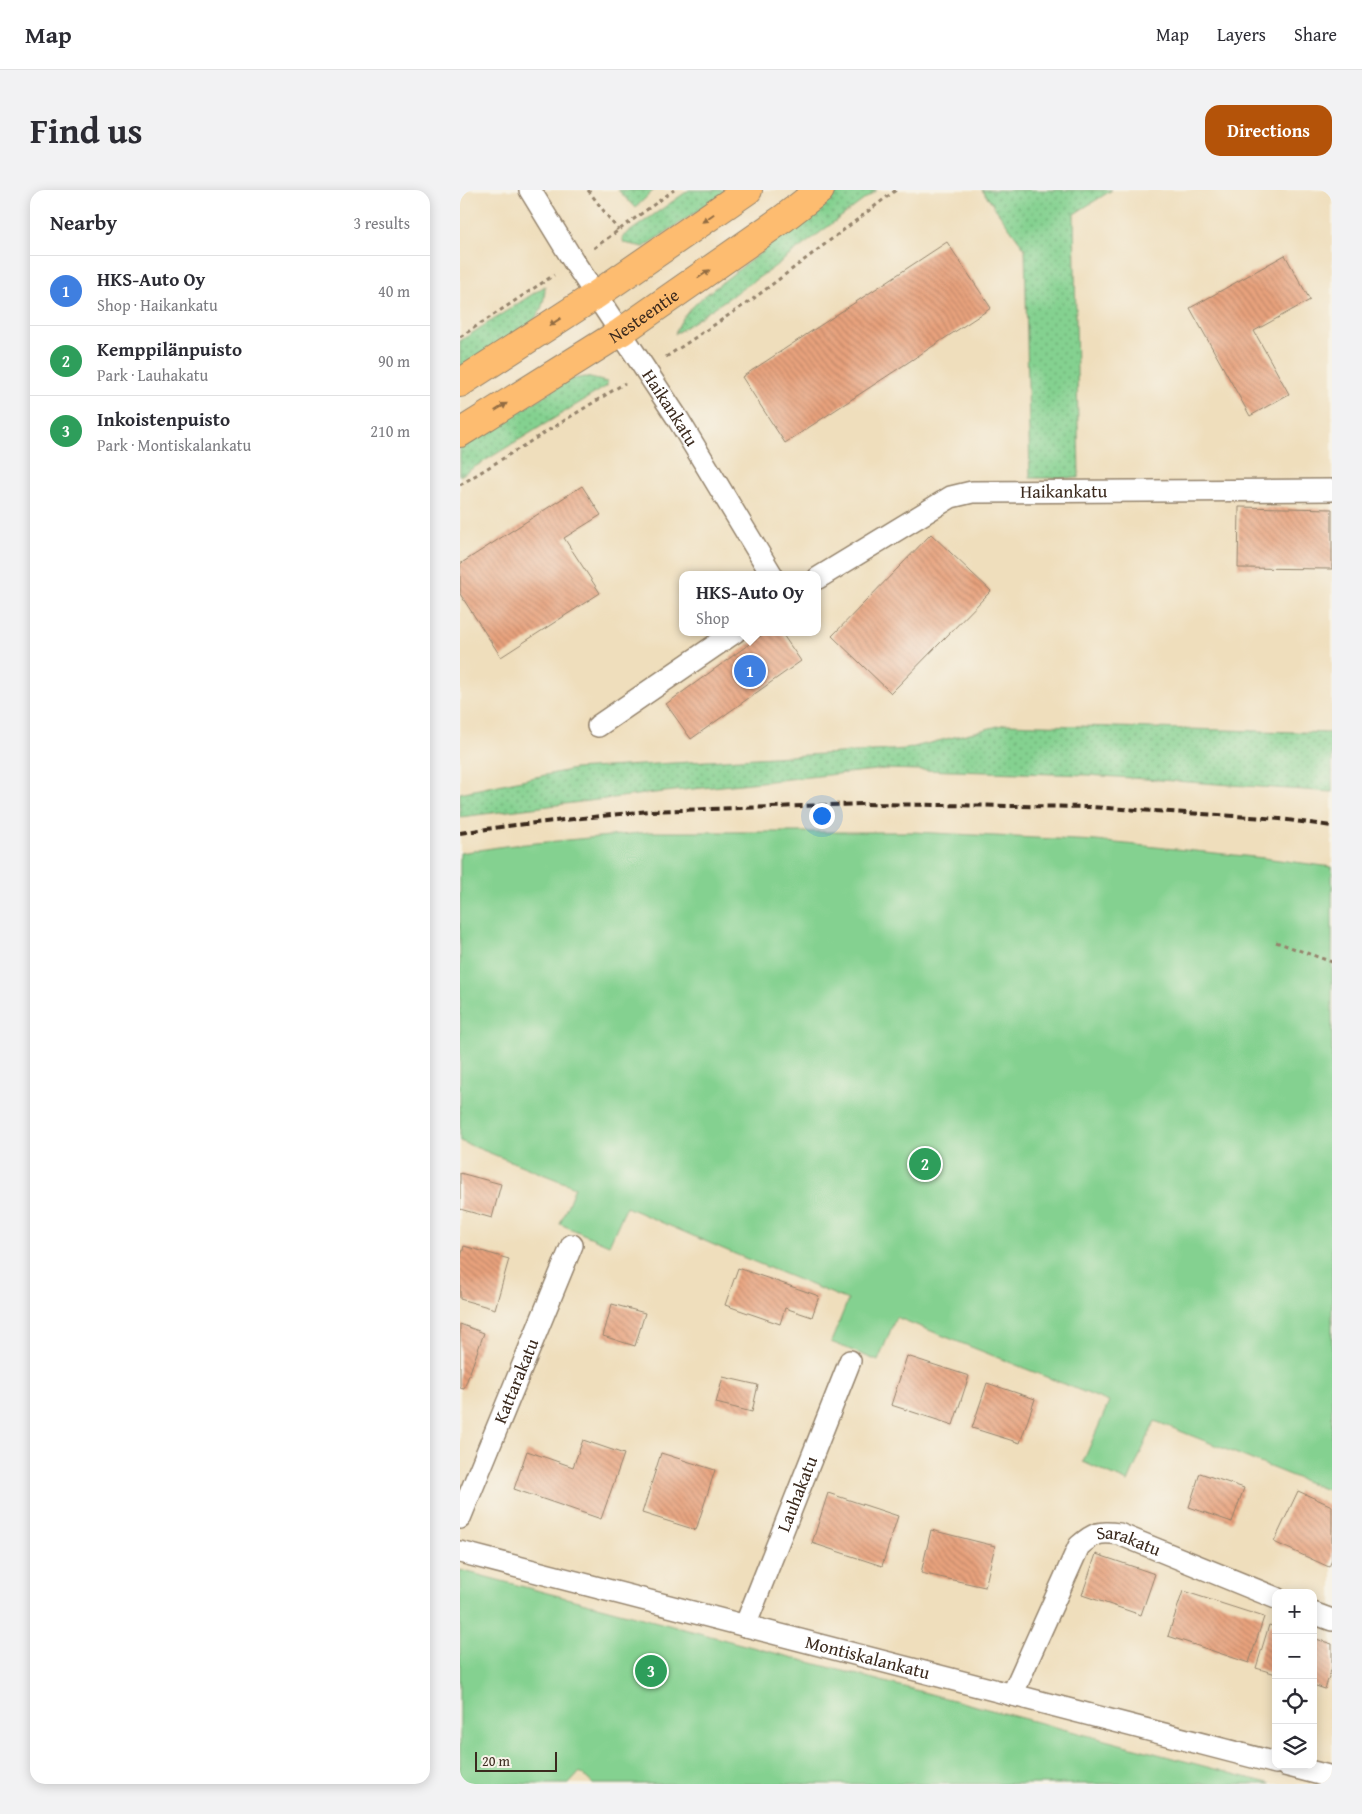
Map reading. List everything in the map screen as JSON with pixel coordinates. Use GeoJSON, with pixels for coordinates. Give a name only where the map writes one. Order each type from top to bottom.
{"type":"FeatureCollection","features":[{"type":"Feature","properties":{"kind":"main road"},"geometry":{"type":"LineString","coordinates":[[460,383],[596,295],[748,190]]}},
{"type":"Feature","properties":{"kind":"main road","name":"Nesteentie"},"geometry":{"type":"LineString","coordinates":[[460,433],[621,332],[784,218],[820,190]]}},
{"type":"Feature","properties":{"kind":"street","name":"Haikankatu"},"geometry":{"type":"LineString","coordinates":[[530,190],[596,295],[678,419],[770,571]]}},
{"type":"Feature","properties":{"kind":"street","name":"Haikankatu"},"geometry":{"type":"LineString","coordinates":[[821,576],[951,497],[972,492],[1332,490]]}},
{"type":"Feature","properties":{"kind":"street"},"geometry":{"type":"LineString","coordinates":[[598,726],[729,636]]}},
{"type":"Feature","properties":{"kind":"street","name":"Kattarakatu"},"geometry":{"type":"LineString","coordinates":[[460,1518],[572,1245]]}},
{"type":"Feature","properties":{"kind":"street","name":"Lauhakatu"},"geometry":{"type":"LineString","coordinates":[[745,1626],[850,1361]]}},
{"type":"Feature","properties":{"kind":"street","name":"Sarakatu"},"geometry":{"type":"LineString","coordinates":[[1012,1695],[1079,1546],[1090,1536],[1104,1532],[1119,1534],[1272,1596]]}},
{"type":"Feature","properties":{"kind":"street","name":"Montiskalankatu"},"geometry":{"type":"LineString","coordinates":[[460,1552],[1272,1762]]}},
{"type":"Feature","properties":{"kind":"street"},"geometry":{"type":"LineString","coordinates":[[1317,1614],[1332,1620]]}},
{"type":"Feature","properties":{"kind":"street"},"geometry":{"type":"LineString","coordinates":[[1299,1769],[1332,1778]]}},
{"type":"Feature","properties":{"kind":"path"},"geometry":{"type":"LineString","coordinates":[[588,190],[618,230]]}},
{"type":"Feature","properties":{"kind":"path"},"geometry":{"type":"LineString","coordinates":[[460,485],[646,370],[752,299],[896,190]]}},
{"type":"Feature","properties":{"kind":"path"},"geometry":{"type":"LineString","coordinates":[[1276,942],[1332,962]]}},
{"type":"Feature","properties":{"kind":"green space"},"geometry":{"type":"Polygon","coordinates":[[[618,190],[654,190],[635,208],[618,190]]]}},
{"type":"Feature","properties":{"kind":"green space"},"geometry":{"type":"Polygon","coordinates":[[[689,190],[729,190],[644,247],[624,243],[622,237],[689,190]]]}},
{"type":"Feature","properties":{"kind":"green space"},"geometry":{"type":"Polygon","coordinates":[[[842,190],[877,190],[770,270],[675,334],[683,318],[703,297],[842,190]]]}},
{"type":"Feature","properties":{"kind":"green space"},"geometry":{"type":"Polygon","coordinates":[[[982,190],[1112,190],[1074,214],[1079,478],[1030,478],[1025,249],[982,190]]]}},
{"type":"Feature","properties":{"kind":"green space"},"geometry":{"type":"Polygon","coordinates":[[[545,286],[541,309],[531,323],[501,346],[460,372],[460,341],[545,286]]]}},
{"type":"Feature","properties":{"kind":"green space"},"geometry":{"type":"Polygon","coordinates":[[[586,377],[607,382],[607,386],[460,476],[460,448],[571,379],[586,377]]]}},
{"type":"Feature","properties":{"kind":"green space"},"geometry":{"type":"Polygon","coordinates":[[[1006,724],[1332,733],[1332,792],[1088,775],[885,769],[645,794],[460,817],[460,793],[574,769],[906,749],[1006,724]]]}},
{"type":"Feature","properties":{"kind":"green space"},"geometry":{"type":"Polygon","coordinates":[[[651,832],[913,832],[1096,841],[1332,867],[1332,1492],[1155,1421],[1128,1482],[1083,1462],[1109,1402],[896,1317],[878,1361],[831,1342],[848,1300],[626,1207],[609,1245],[560,1224],[575,1187],[460,1141],[460,853],[505,846],[651,832]]]}},
{"type":"Feature","properties":{"kind":"green space"},"geometry":{"type":"Polygon","coordinates":[[[460,1570],[1271,1784],[593,1784],[580,1772],[569,1784],[460,1784],[460,1570]]]}},
{"type":"Feature","properties":{"kind":"building"},"geometry":{"type":"Polygon","coordinates":[[[947,242],[991,308],[785,443],[742,377],[947,242]]]}},
{"type":"Feature","properties":{"kind":"building"},"geometry":{"type":"Polygon","coordinates":[[[1285,255],[1310,300],[1254,331],[1289,394],[1250,416],[1190,308],[1285,255]]]}},
{"type":"Feature","properties":{"kind":"building"},"geometry":{"type":"Polygon","coordinates":[[[582,486],[601,515],[564,538],[600,593],[501,657],[460,594],[460,564],[582,486]]]}},
{"type":"Feature","properties":{"kind":"building"},"geometry":{"type":"Polygon","coordinates":[[[1239,507],[1332,509],[1332,569],[1238,568],[1239,507]]]}},
{"type":"Feature","properties":{"kind":"building"},"geometry":{"type":"Polygon","coordinates":[[[931,534],[991,591],[891,693],[832,636],[931,534]]]}},
{"type":"Feature","properties":{"kind":"building"},"geometry":{"type":"Polygon","coordinates":[[[760,636],[784,636],[801,661],[691,739],[666,704],[760,636]]]}},
{"type":"Feature","properties":{"kind":"building"},"geometry":{"type":"Polygon","coordinates":[[[460,1173],[501,1184],[492,1218],[460,1209],[460,1173]]]}},
{"type":"Feature","properties":{"kind":"building"},"geometry":{"type":"Polygon","coordinates":[[[464,1246],[509,1259],[495,1309],[460,1299],[460,1261],[464,1246]]]}},
{"type":"Feature","properties":{"kind":"building"},"geometry":{"type":"Polygon","coordinates":[[[738,1268],[819,1296],[812,1317],[785,1308],[780,1324],[725,1305],[738,1268]]]}},
{"type":"Feature","properties":{"kind":"building"},"geometry":{"type":"Polygon","coordinates":[[[612,1304],[645,1313],[635,1346],[603,1336],[612,1304]]]}},
{"type":"Feature","properties":{"kind":"building"},"geometry":{"type":"Polygon","coordinates":[[[460,1324],[484,1333],[464,1389],[460,1388],[460,1324]]]}},
{"type":"Feature","properties":{"kind":"building"},"geometry":{"type":"Polygon","coordinates":[[[907,1356],[969,1376],[953,1425],[891,1405],[907,1356]]]}},
{"type":"Feature","properties":{"kind":"building"},"geometry":{"type":"Polygon","coordinates":[[[723,1377],[758,1385],[752,1412],[716,1403],[723,1377]]]}},
{"type":"Feature","properties":{"kind":"building"},"geometry":{"type":"Polygon","coordinates":[[[987,1383],[1035,1399],[1020,1443],[972,1428],[987,1383]]]}},
{"type":"Feature","properties":{"kind":"building"},"geometry":{"type":"Polygon","coordinates":[[[583,1440],[624,1454],[601,1519],[514,1489],[527,1451],[573,1467],[583,1440]]]}},
{"type":"Feature","properties":{"kind":"building"},"geometry":{"type":"Polygon","coordinates":[[[661,1453],[715,1470],[696,1530],[642,1513],[661,1453]]]}},
{"type":"Feature","properties":{"kind":"building"},"geometry":{"type":"Polygon","coordinates":[[[1200,1473],[1244,1488],[1232,1522],[1189,1507],[1200,1473]]]}},
{"type":"Feature","properties":{"kind":"building"},"geometry":{"type":"Polygon","coordinates":[[[1298,1491],[1332,1506],[1332,1560],[1329,1567],[1274,1542],[1298,1491]]]}},
{"type":"Feature","properties":{"kind":"building"},"geometry":{"type":"Polygon","coordinates":[[[828,1493],[898,1516],[882,1566],[812,1543],[828,1493]]]}},
{"type":"Feature","properties":{"kind":"building"},"geometry":{"type":"Polygon","coordinates":[[[931,1530],[995,1546],[985,1587],[921,1573],[931,1530]]]}},
{"type":"Feature","properties":{"kind":"building"},"geometry":{"type":"Polygon","coordinates":[[[1096,1554],[1155,1574],[1141,1615],[1082,1595],[1096,1554]]]}},
{"type":"Feature","properties":{"kind":"building"},"geometry":{"type":"Polygon","coordinates":[[[1183,1591],[1264,1617],[1249,1663],[1168,1636],[1183,1591]]]}},
{"type":"Feature","properties":{"kind":"building"},"geometry":{"type":"Polygon","coordinates":[[[1269,1625],[1272,1626],[1272,1673],[1256,1668],[1269,1625]]]}},
{"type":"Feature","properties":{"kind":"building"},"geometry":{"type":"Polygon","coordinates":[[[1317,1639],[1332,1644],[1332,1667],[1325,1689],[1317,1686],[1317,1639]]]}},
{"type":"Feature","properties":{"kind":"railway"},"geometry":{"type":"LineString","coordinates":[[460,833],[507,826],[649,811],[863,804],[1092,807],[1280,819],[1332,826]]}},
{"type":"Feature","properties":{"kind":"place","name":"HKS-Auto Oy"},"geometry":{"type":"Point","coordinates":[750,671]}},
{"type":"Feature","properties":{"kind":"place","name":"Kemppilänpuisto"},"geometry":{"type":"Point","coordinates":[925,1164]}},
{"type":"Feature","properties":{"kind":"place","name":"Inkoistenpuisto"},"geometry":{"type":"Point","coordinates":[651,1671]}}]}
